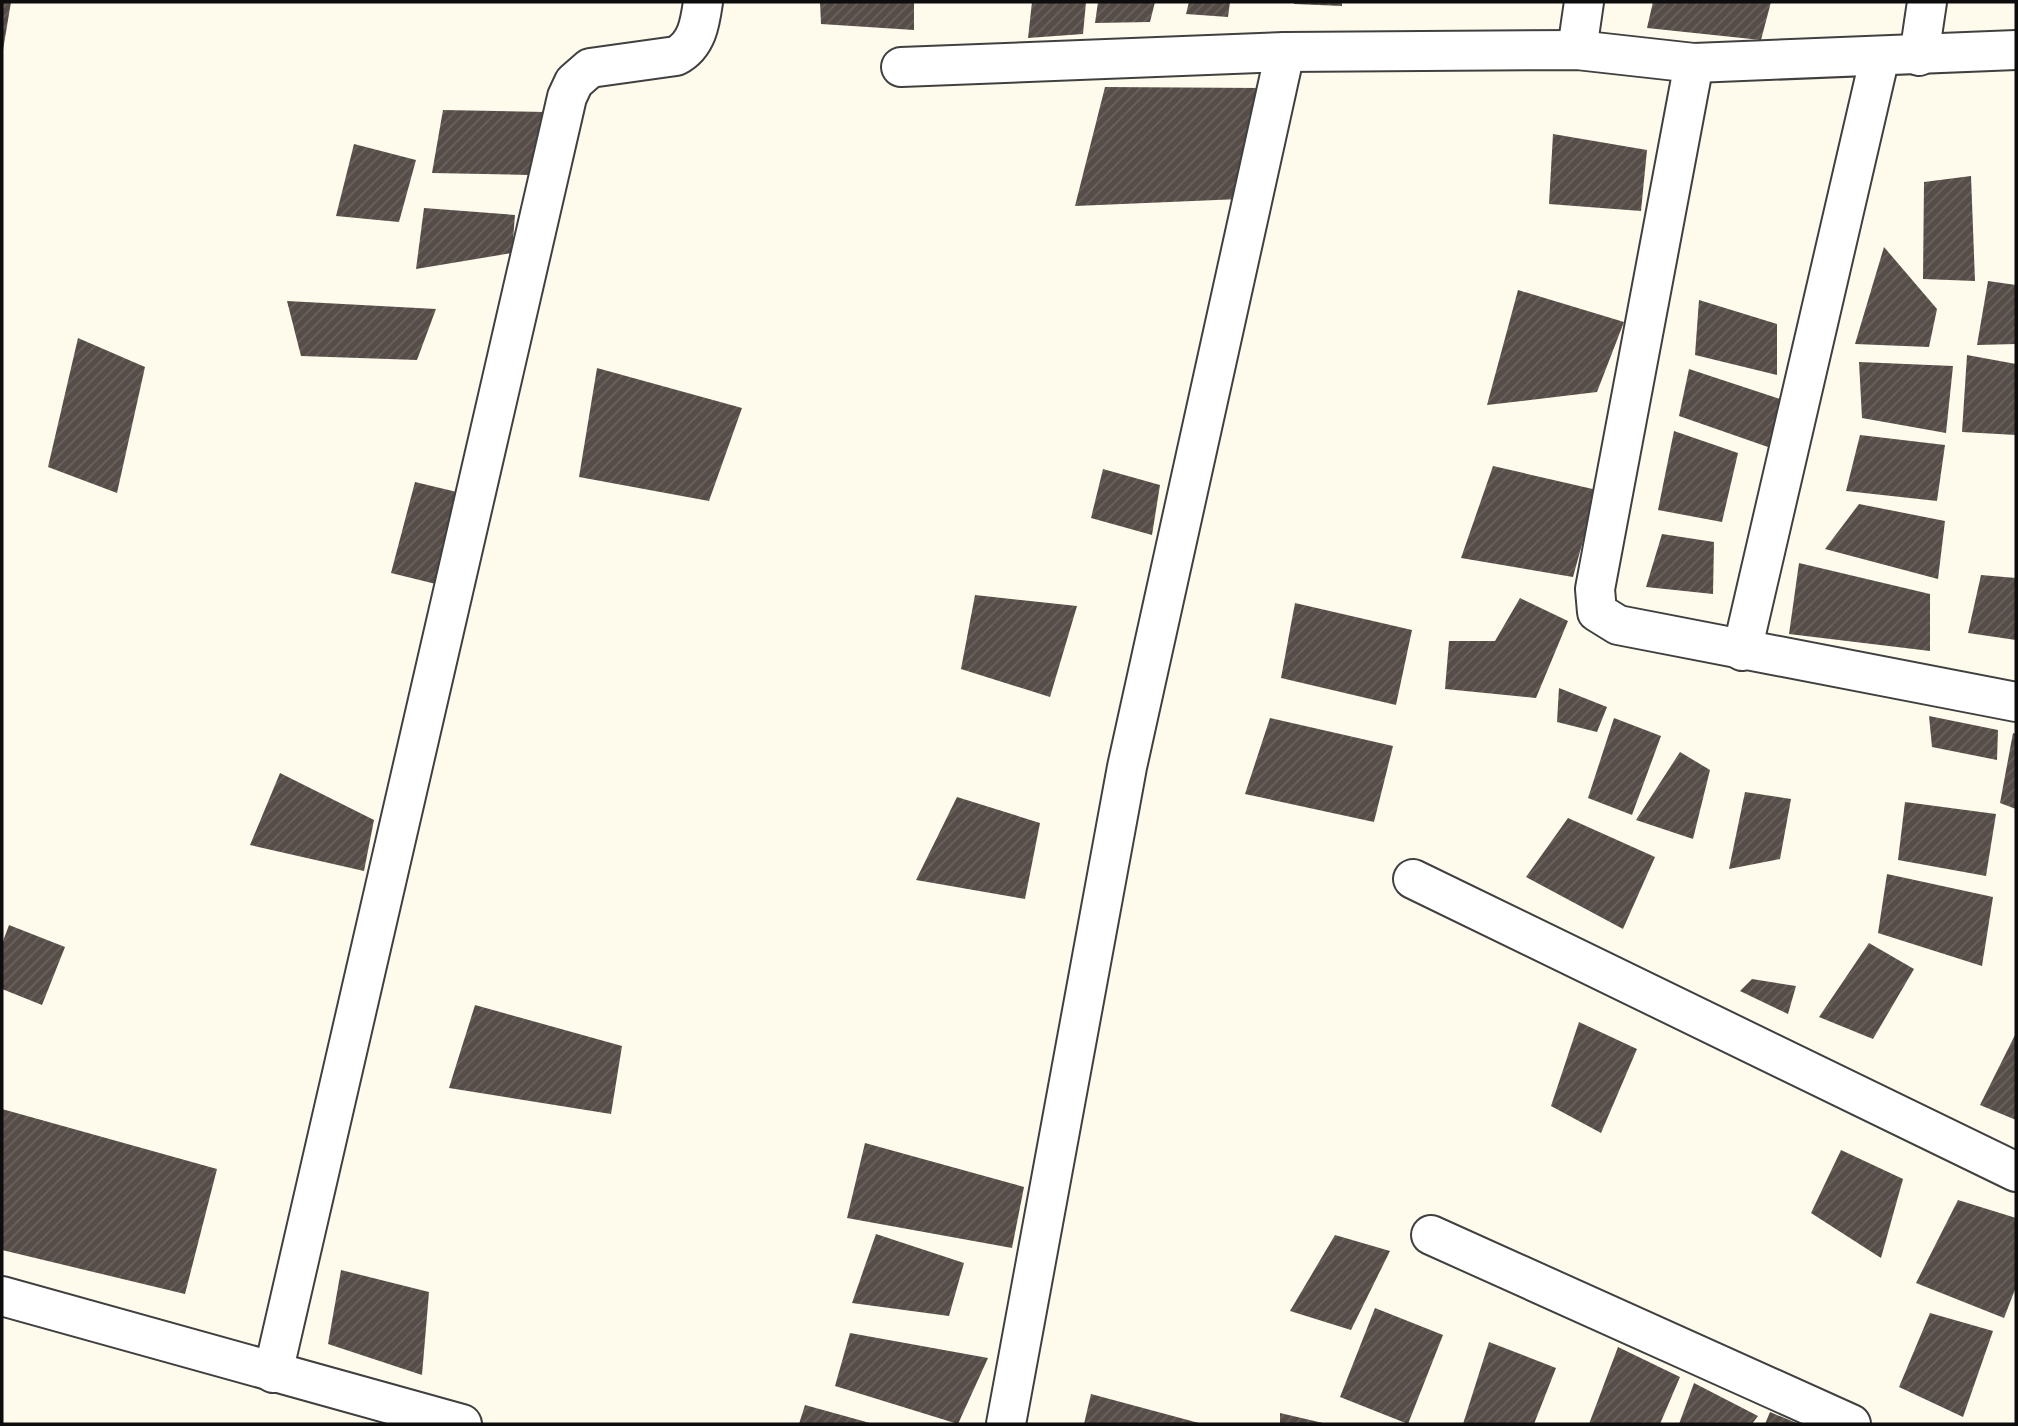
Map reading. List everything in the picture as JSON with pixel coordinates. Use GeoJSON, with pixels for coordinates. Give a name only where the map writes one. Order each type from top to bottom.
{"type":"FeatureCollection","features":[{"type":"Feature","properties":{"kind":"street"},"geometry":{"type":"LineString","coordinates":[[273,1373],[567,97],[581,73],[590,68],[676,56],[685,51],[699,27],[703,2]]}},
{"type":"Feature","properties":{"kind":"street"},"geometry":{"type":"LineString","coordinates":[[1577,50],[1584,2]]}},
{"type":"Feature","properties":{"kind":"street"},"geometry":{"type":"LineString","coordinates":[[1919,55],[1927,2]]}},
{"type":"Feature","properties":{"kind":"street"},"geometry":{"type":"LineString","coordinates":[[901,67],[1285,52],[1577,50],[1693,63],[2016,50]]}},
{"type":"Feature","properties":{"kind":"street"},"geometry":{"type":"LineString","coordinates":[[1006,1424],[1127,766],[1285,52]]}},
{"type":"Feature","properties":{"kind":"street"},"geometry":{"type":"LineString","coordinates":[[1742,651],[1881,56]]}},
{"type":"Feature","properties":{"kind":"street"},"geometry":{"type":"LineString","coordinates":[[1693,63],[1595,589],[1597,612],[1618,625],[2016,702]]}},
{"type":"Feature","properties":{"kind":"street"},"geometry":{"type":"LineString","coordinates":[[1413,879],[2016,1172]]}},
{"type":"Feature","properties":{"kind":"street"},"geometry":{"type":"LineString","coordinates":[[1432,1235],[1851,1424]]}},
{"type":"Feature","properties":{"kind":"street"},"geometry":{"type":"LineString","coordinates":[[2,1296],[462,1424]]}},
{"type":"Feature","properties":{"kind":"building"},"geometry":{"type":"Polygon","coordinates":[[[2,2],[11,2],[3,50],[2,50],[2,2]]]}},
{"type":"Feature","properties":{"kind":"building"},"geometry":{"type":"Polygon","coordinates":[[[820,2],[914,2],[914,30],[821,24],[820,2]]]}},
{"type":"Feature","properties":{"kind":"building"},"geometry":{"type":"Polygon","coordinates":[[[1032,2],[1086,2],[1083,34],[1028,38],[1032,2]]]}},
{"type":"Feature","properties":{"kind":"building"},"geometry":{"type":"Polygon","coordinates":[[[1098,2],[1155,2],[1150,22],[1095,23],[1098,2]]]}},
{"type":"Feature","properties":{"kind":"building"},"geometry":{"type":"Polygon","coordinates":[[[1189,2],[1230,2],[1228,17],[1186,14],[1189,2]]]}},
{"type":"Feature","properties":{"kind":"building"},"geometry":{"type":"Polygon","coordinates":[[[1342,2],[1342,6],[1294,4],[1342,2]]]}},
{"type":"Feature","properties":{"kind":"building"},"geometry":{"type":"Polygon","coordinates":[[[1653,2],[1771,2],[1761,40],[1647,28],[1653,2]]]}},
{"type":"Feature","properties":{"kind":"building"},"geometry":{"type":"Polygon","coordinates":[[[1105,87],[1261,88],[1240,199],[1075,206],[1105,87]]]}},
{"type":"Feature","properties":{"kind":"building"},"geometry":{"type":"Polygon","coordinates":[[[443,110],[546,112],[530,175],[432,173],[443,110]]]}},
{"type":"Feature","properties":{"kind":"building"},"geometry":{"type":"Polygon","coordinates":[[[1553,134],[1647,150],[1641,211],[1549,204],[1553,134]]]}},
{"type":"Feature","properties":{"kind":"building"},"geometry":{"type":"Polygon","coordinates":[[[354,144],[416,160],[399,222],[336,216],[354,144]]]}},
{"type":"Feature","properties":{"kind":"building"},"geometry":{"type":"Polygon","coordinates":[[[1971,176],[1975,281],[1923,279],[1924,182],[1971,176]]]}},
{"type":"Feature","properties":{"kind":"building"},"geometry":{"type":"Polygon","coordinates":[[[424,208],[515,215],[512,253],[416,269],[424,208]]]}},
{"type":"Feature","properties":{"kind":"building"},"geometry":{"type":"Polygon","coordinates":[[[1884,247],[1937,309],[1929,347],[1855,344],[1884,247]]]}},
{"type":"Feature","properties":{"kind":"building"},"geometry":{"type":"Polygon","coordinates":[[[1988,281],[2016,285],[2016,344],[1977,345],[1988,281]]]}},
{"type":"Feature","properties":{"kind":"building"},"geometry":{"type":"Polygon","coordinates":[[[1518,290],[1624,322],[1597,392],[1487,405],[1518,290]]]}},
{"type":"Feature","properties":{"kind":"building"},"geometry":{"type":"Polygon","coordinates":[[[1699,300],[1777,324],[1777,375],[1695,355],[1699,300]]]}},
{"type":"Feature","properties":{"kind":"building"},"geometry":{"type":"Polygon","coordinates":[[[287,301],[436,309],[417,360],[301,356],[287,301]]]}},
{"type":"Feature","properties":{"kind":"building"},"geometry":{"type":"Polygon","coordinates":[[[78,338],[145,367],[117,493],[48,467],[78,338]]]}},
{"type":"Feature","properties":{"kind":"building"},"geometry":{"type":"Polygon","coordinates":[[[1967,355],[2016,364],[2016,435],[1962,432],[1967,355]]]}},
{"type":"Feature","properties":{"kind":"building"},"geometry":{"type":"Polygon","coordinates":[[[1859,362],[1953,366],[1946,433],[1862,418],[1859,362]]]}},
{"type":"Feature","properties":{"kind":"building"},"geometry":{"type":"Polygon","coordinates":[[[597,368],[742,408],[709,501],[579,477],[597,368]]]}},
{"type":"Feature","properties":{"kind":"building"},"geometry":{"type":"Polygon","coordinates":[[[1689,369],[1783,400],[1768,447],[1679,416],[1689,369]]]}},
{"type":"Feature","properties":{"kind":"building"},"geometry":{"type":"Polygon","coordinates":[[[1674,431],[1738,453],[1722,522],[1658,510],[1674,431]]]}},
{"type":"Feature","properties":{"kind":"building"},"geometry":{"type":"Polygon","coordinates":[[[1860,435],[1945,445],[1937,501],[1846,491],[1860,435]]]}},
{"type":"Feature","properties":{"kind":"building"},"geometry":{"type":"Polygon","coordinates":[[[1493,466],[1597,490],[1573,577],[1461,558],[1493,466]]]}},
{"type":"Feature","properties":{"kind":"building"},"geometry":{"type":"Polygon","coordinates":[[[1103,469],[1160,485],[1152,535],[1091,518],[1103,469]]]}},
{"type":"Feature","properties":{"kind":"building"},"geometry":{"type":"Polygon","coordinates":[[[415,482],[461,493],[444,586],[391,573],[415,482]]]}},
{"type":"Feature","properties":{"kind":"building"},"geometry":{"type":"Polygon","coordinates":[[[1859,504],[1945,521],[1938,579],[1825,549],[1859,504]]]}},
{"type":"Feature","properties":{"kind":"building"},"geometry":{"type":"Polygon","coordinates":[[[1662,534],[1714,542],[1713,594],[1646,587],[1662,534]]]}},
{"type":"Feature","properties":{"kind":"building"},"geometry":{"type":"Polygon","coordinates":[[[1799,563],[1930,594],[1930,651],[1789,634],[1799,563]]]}},
{"type":"Feature","properties":{"kind":"building"},"geometry":{"type":"Polygon","coordinates":[[[1981,575],[2016,578],[2016,640],[1968,633],[1981,575]]]}},
{"type":"Feature","properties":{"kind":"building"},"geometry":{"type":"Polygon","coordinates":[[[975,595],[1077,606],[1050,697],[961,669],[975,595]]]}},
{"type":"Feature","properties":{"kind":"building"},"geometry":{"type":"Polygon","coordinates":[[[1520,598],[1568,621],[1536,698],[1445,689],[1449,641],[1495,641],[1520,598]]]}},
{"type":"Feature","properties":{"kind":"building"},"geometry":{"type":"Polygon","coordinates":[[[1295,603],[1412,630],[1396,705],[1281,678],[1295,603]]]}},
{"type":"Feature","properties":{"kind":"building"},"geometry":{"type":"Polygon","coordinates":[[[1559,688],[1607,707],[1597,732],[1557,722],[1559,688]]]}},
{"type":"Feature","properties":{"kind":"building"},"geometry":{"type":"Polygon","coordinates":[[[1929,716],[1998,730],[1997,760],[1932,747],[1929,716]]]}},
{"type":"Feature","properties":{"kind":"building"},"geometry":{"type":"Polygon","coordinates":[[[1270,718],[1393,746],[1374,822],[1245,794],[1270,718]]]}},
{"type":"Feature","properties":{"kind":"building"},"geometry":{"type":"Polygon","coordinates":[[[1614,718],[1661,736],[1632,815],[1588,798],[1614,718]]]}},
{"type":"Feature","properties":{"kind":"building"},"geometry":{"type":"Polygon","coordinates":[[[2013,733],[2016,734],[2016,809],[2000,803],[2013,733]]]}},
{"type":"Feature","properties":{"kind":"building"},"geometry":{"type":"Polygon","coordinates":[[[1680,752],[1710,770],[1693,839],[1636,820],[1680,752]]]}},
{"type":"Feature","properties":{"kind":"building"},"geometry":{"type":"Polygon","coordinates":[[[280,773],[374,820],[364,871],[250,845],[280,773]]]}},
{"type":"Feature","properties":{"kind":"building"},"geometry":{"type":"Polygon","coordinates":[[[1745,792],[1791,799],[1780,859],[1729,869],[1745,792]]]}},
{"type":"Feature","properties":{"kind":"building"},"geometry":{"type":"Polygon","coordinates":[[[957,797],[1040,823],[1025,899],[916,880],[957,797]]]}},
{"type":"Feature","properties":{"kind":"building"},"geometry":{"type":"Polygon","coordinates":[[[1905,802],[1996,814],[1986,876],[1898,860],[1905,802]]]}},
{"type":"Feature","properties":{"kind":"building"},"geometry":{"type":"Polygon","coordinates":[[[1568,818],[1655,857],[1623,929],[1526,877],[1568,818]]]}},
{"type":"Feature","properties":{"kind":"building"},"geometry":{"type":"Polygon","coordinates":[[[1887,874],[1993,897],[1982,966],[1878,933],[1887,874]]]}},
{"type":"Feature","properties":{"kind":"building"},"geometry":{"type":"Polygon","coordinates":[[[9,925],[65,947],[42,1005],[2,989],[2,944],[9,925]]]}},
{"type":"Feature","properties":{"kind":"building"},"geometry":{"type":"Polygon","coordinates":[[[1869,943],[1914,969],[1873,1039],[1819,1017],[1869,943]]]}},
{"type":"Feature","properties":{"kind":"building"},"geometry":{"type":"Polygon","coordinates":[[[1752,979],[1796,986],[1788,1014],[1740,991],[1752,979]]]}},
{"type":"Feature","properties":{"kind":"building"},"geometry":{"type":"Polygon","coordinates":[[[475,1005],[622,1046],[611,1114],[449,1088],[475,1005]]]}},
{"type":"Feature","properties":{"kind":"building"},"geometry":{"type":"Polygon","coordinates":[[[1579,1022],[1637,1049],[1601,1133],[1551,1106],[1579,1022]]]}},
{"type":"Feature","properties":{"kind":"building"},"geometry":{"type":"Polygon","coordinates":[[[2016,1033],[2016,1120],[1980,1105],[2016,1033]]]}},
{"type":"Feature","properties":{"kind":"building"},"geometry":{"type":"Polygon","coordinates":[[[2,1109],[217,1169],[185,1294],[2,1250],[2,1109]]]}},
{"type":"Feature","properties":{"kind":"building"},"geometry":{"type":"Polygon","coordinates":[[[865,1143],[1024,1187],[1012,1248],[847,1218],[865,1143]]]}},
{"type":"Feature","properties":{"kind":"building"},"geometry":{"type":"Polygon","coordinates":[[[1841,1150],[1903,1179],[1881,1258],[1811,1213],[1841,1150]]]}},
{"type":"Feature","properties":{"kind":"building"},"geometry":{"type":"Polygon","coordinates":[[[1958,1200],[2016,1218],[2016,1287],[2004,1318],[1916,1283],[1958,1200]]]}},
{"type":"Feature","properties":{"kind":"building"},"geometry":{"type":"Polygon","coordinates":[[[876,1234],[964,1263],[949,1316],[852,1303],[876,1234]]]}},
{"type":"Feature","properties":{"kind":"building"},"geometry":{"type":"Polygon","coordinates":[[[1335,1235],[1390,1251],[1351,1330],[1290,1311],[1335,1235]]]}},
{"type":"Feature","properties":{"kind":"building"},"geometry":{"type":"Polygon","coordinates":[[[341,1270],[429,1292],[422,1375],[328,1344],[341,1270]]]}},
{"type":"Feature","properties":{"kind":"building"},"geometry":{"type":"Polygon","coordinates":[[[1375,1308],[1443,1335],[1408,1424],[1340,1397],[1375,1308]]]}},
{"type":"Feature","properties":{"kind":"building"},"geometry":{"type":"Polygon","coordinates":[[[1930,1313],[1993,1331],[1963,1417],[1899,1387],[1930,1313]]]}},
{"type":"Feature","properties":{"kind":"building"},"geometry":{"type":"Polygon","coordinates":[[[850,1333],[988,1358],[958,1424],[835,1386],[850,1333]]]}},
{"type":"Feature","properties":{"kind":"building"},"geometry":{"type":"Polygon","coordinates":[[[1489,1342],[1556,1368],[1534,1424],[1463,1424],[1489,1342]]]}},
{"type":"Feature","properties":{"kind":"building"},"geometry":{"type":"Polygon","coordinates":[[[1618,1347],[1680,1377],[1660,1424],[1589,1424],[1618,1347]]]}},
{"type":"Feature","properties":{"kind":"building"},"geometry":{"type":"Polygon","coordinates":[[[1694,1383],[1758,1416],[1752,1424],[1679,1424],[1694,1383]]]}},
{"type":"Feature","properties":{"kind":"building"},"geometry":{"type":"Polygon","coordinates":[[[1091,1394],[1199,1423],[1199,1424],[1084,1424],[1091,1394]]]}},
{"type":"Feature","properties":{"kind":"building"},"geometry":{"type":"Polygon","coordinates":[[[805,1405],[870,1423],[870,1424],[799,1424],[805,1405]]]}},
{"type":"Feature","properties":{"kind":"building"},"geometry":{"type":"Polygon","coordinates":[[[1770,1412],[1799,1424],[1765,1424],[1770,1412]]]}},
{"type":"Feature","properties":{"kind":"building"},"geometry":{"type":"Polygon","coordinates":[[[1280,1413],[1323,1423],[1323,1424],[1280,1424],[1280,1413]]]}}]}
